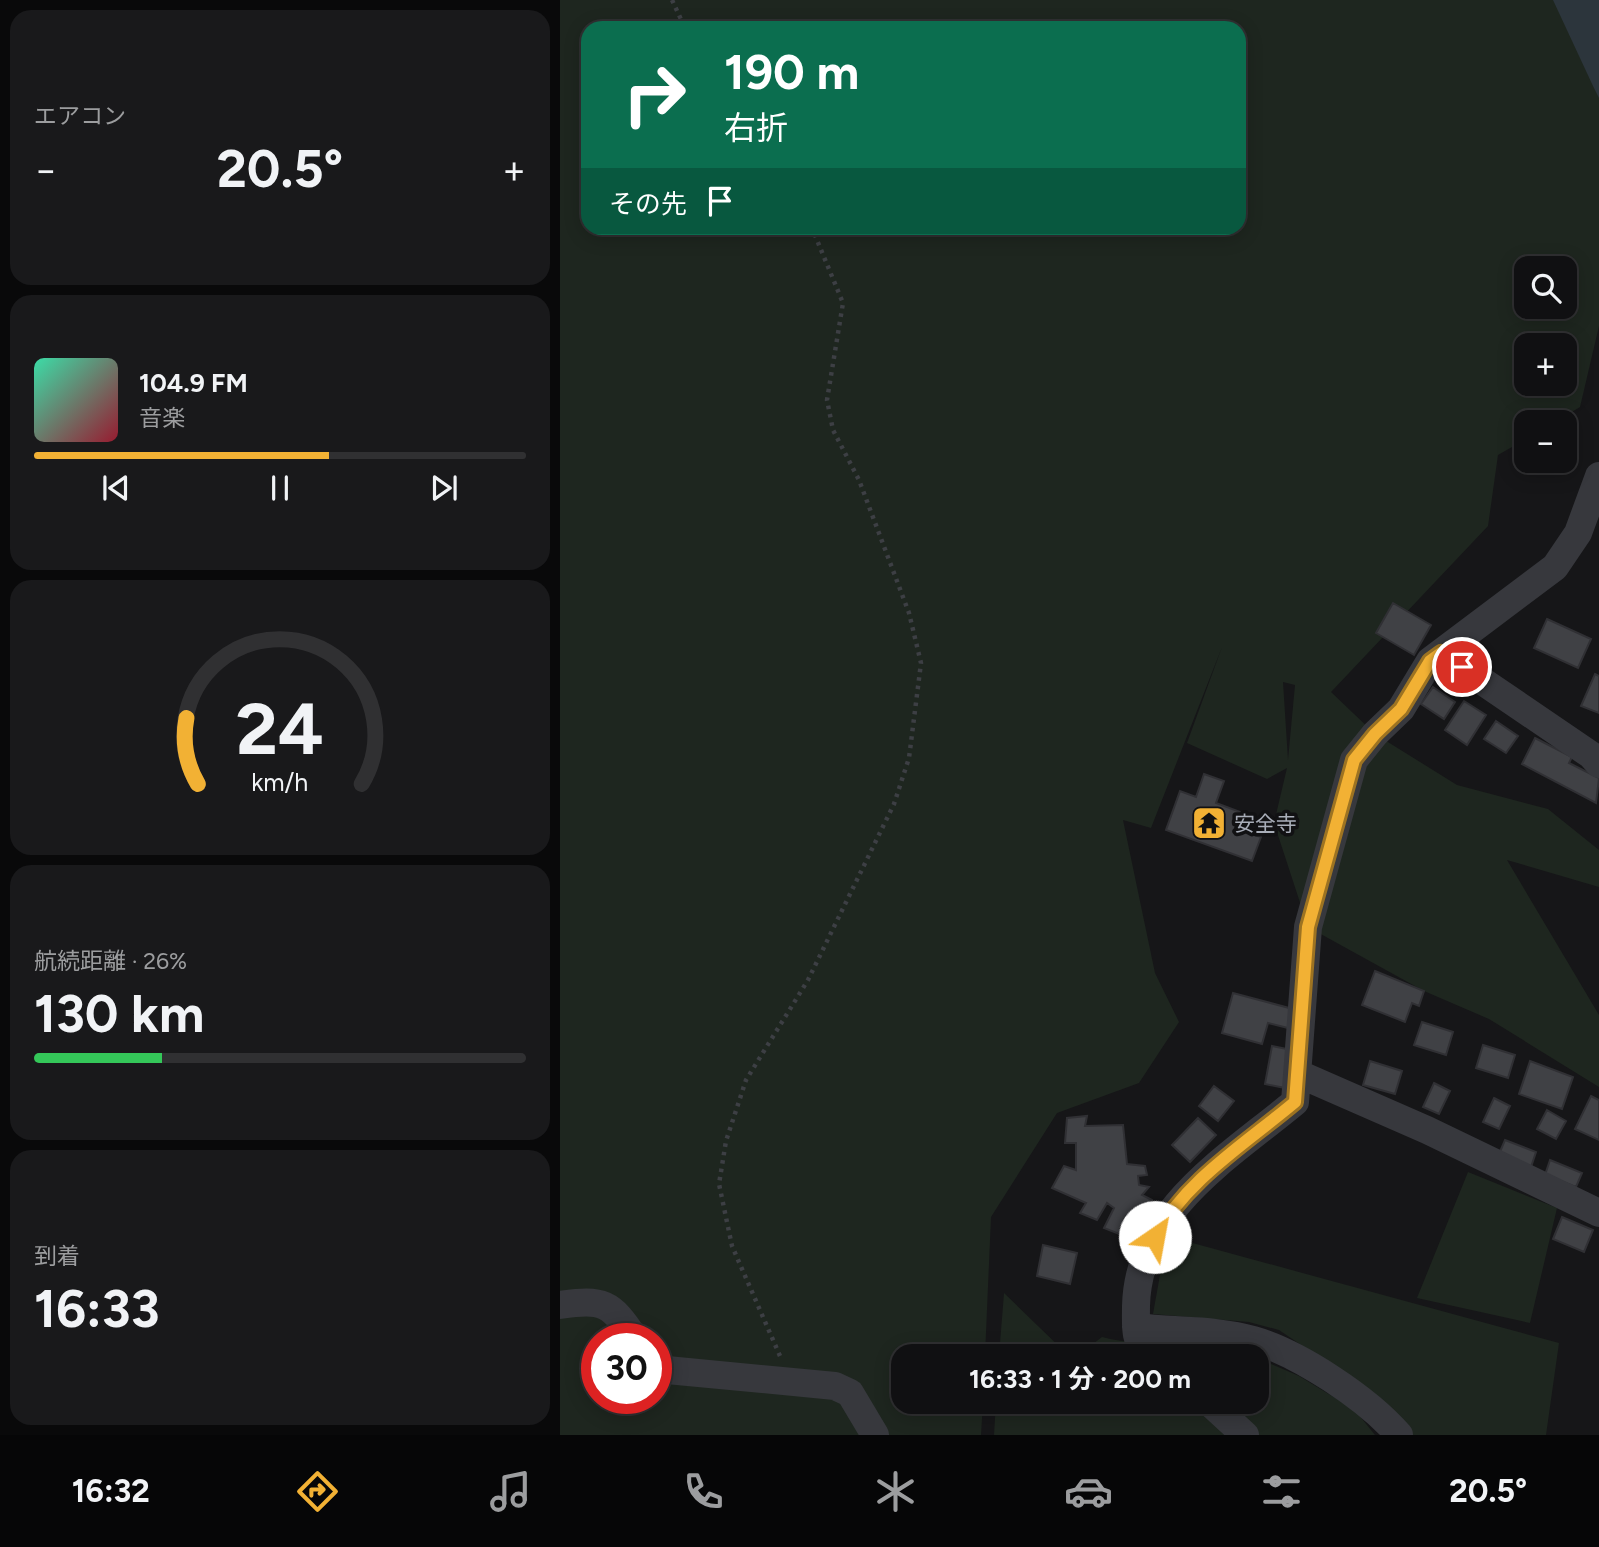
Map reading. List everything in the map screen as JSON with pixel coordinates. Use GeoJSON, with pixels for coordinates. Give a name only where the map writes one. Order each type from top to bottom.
{"type":"FeatureCollection","features":[{"type":"Feature","properties":{"kind":"street"},"geometry":{"type":"LineString","coordinates":[[1138,1344],[1135,1339],[1137,1288],[1149,1248],[1166,1217],[1192,1186],[1295,1102],[1308,927],[1354,760],[1375,734],[1401,709],[1430,661],[1555,567],[1578,533],[1599,476]]}},
{"type":"Feature","properties":{"kind":"street"},"geometry":{"type":"LineString","coordinates":[[1441,653],[1591,755],[1599,764]]}},
{"type":"Feature","properties":{"kind":"street"},"geometry":{"type":"LineString","coordinates":[[1299,1074],[1427,1130],[1599,1213]]}},
{"type":"Feature","properties":{"kind":"street"},"geometry":{"type":"LineString","coordinates":[[560,1305],[590,1301],[608,1305],[622,1323]]}},
{"type":"Feature","properties":{"kind":"street"},"geometry":{"type":"LineString","coordinates":[[1136,1327],[1251,1339],[1271,1347],[1294,1357],[1352,1395],[1399,1435]]}},
{"type":"Feature","properties":{"kind":"street"},"geometry":{"type":"LineString","coordinates":[[672,1370],[835,1386],[850,1393],[876,1435]]}},
{"type":"Feature","properties":{"kind":"street"},"geometry":{"type":"LineString","coordinates":[[1222,1414],[1245,1435]]}},
{"type":"Feature","properties":{"kind":"path"},"geometry":{"type":"LineString","coordinates":[[672,0],[682,21]]}},
{"type":"Feature","properties":{"kind":"path"},"geometry":{"type":"LineString","coordinates":[[791,1382],[732,1246],[719,1184],[726,1141],[746,1080],[808,981],[894,804],[909,758],[921,663],[905,600],[859,480],[832,430],[827,400],[843,303],[814,235]]}},
{"type":"Feature","properties":{"kind":"shaded area"},"geometry":{"type":"Polygon","coordinates":[[[560,0],[1599,0],[1599,326],[1580,407],[1575,410],[1514,410],[1514,446],[1498,455],[1488,526],[1331,692],[1375,734],[1457,785],[1548,809],[1599,850],[1599,887],[1507,860],[1599,1015],[1599,1087],[1489,1019],[1424,991],[1308,927],[1274,823],[1287,768],[1267,779],[1187,743],[1222,647],[1151,828],[1123,820],[1155,973],[1179,1022],[1139,1083],[1057,1113],[991,1217],[986,1344],[891,1344],[891,1414],[982,1414],[981,1435],[560,1435],[560,0]],[[1283,682],[1288,760],[1295,685],[1283,682]]]}},
{"type":"Feature","properties":{"kind":"shaded area"},"geometry":{"type":"Polygon","coordinates":[[[1553,0],[1599,0],[1599,98],[1593,86],[1553,0]]]}},
{"type":"Feature","properties":{"kind":"shaded area"},"geometry":{"type":"Polygon","coordinates":[[[1468,1172],[1557,1208],[1530,1323],[1417,1298],[1468,1172]]]}},
{"type":"Feature","properties":{"kind":"shaded area"},"geometry":{"type":"Polygon","coordinates":[[[1167,1236],[1559,1343],[1546,1435],[1412,1435],[1316,1355],[1279,1330],[1249,1322],[1153,1314],[1167,1236]]]}},
{"type":"Feature","properties":{"kind":"shaded area"},"geometry":{"type":"Polygon","coordinates":[[[1004,1293],[1057,1344],[1000,1344],[1004,1293]]]}},
{"type":"Feature","properties":{"kind":"shaded area"},"geometry":{"type":"Polygon","coordinates":[[[1102,1337],[1168,1344],[1093,1344],[1102,1337]]]}},
{"type":"Feature","properties":{"kind":"shaded area"},"geometry":{"type":"Polygon","coordinates":[[[1269,1363],[1299,1376],[1355,1410],[1375,1435],[994,1435],[995,1414],[1269,1414],[1269,1363]]]}},
{"type":"Feature","properties":{"kind":"building"},"geometry":{"type":"Polygon","coordinates":[[[1393,603],[1431,625],[1414,655],[1376,633],[1393,603]]]}},
{"type":"Feature","properties":{"kind":"building"},"geometry":{"type":"Polygon","coordinates":[[[1547,619],[1591,639],[1578,668],[1534,648],[1547,619]]]}},
{"type":"Feature","properties":{"kind":"building"},"geometry":{"type":"Polygon","coordinates":[[[1595,674],[1599,676],[1599,713],[1581,706],[1595,674]]]}},
{"type":"Feature","properties":{"kind":"building"},"geometry":{"type":"Polygon","coordinates":[[[1433,687],[1455,702],[1444,719],[1421,704],[1433,687]]]}},
{"type":"Feature","properties":{"kind":"building"},"geometry":{"type":"Polygon","coordinates":[[[1464,701],[1486,715],[1467,745],[1445,730],[1464,701]]]}},
{"type":"Feature","properties":{"kind":"building"},"geometry":{"type":"Polygon","coordinates":[[[1496,721],[1518,736],[1506,753],[1484,739],[1496,721]]]}},
{"type":"Feature","properties":{"kind":"building"},"geometry":{"type":"Polygon","coordinates":[[[1535,738],[1572,757],[1569,763],[1599,778],[1596,803],[1522,764],[1535,738]]]}},
{"type":"Feature","properties":{"kind":"building","name":"安全寺"},"geometry":{"type":"Polygon","coordinates":[[[1204,774],[1224,781],[1216,803],[1251,816],[1245,832],[1261,837],[1252,861],[1166,830],[1180,791],[1196,797],[1204,774]]]}},
{"type":"Feature","properties":{"kind":"building"},"geometry":{"type":"Polygon","coordinates":[[[1375,971],[1424,991],[1419,1006],[1412,1003],[1405,1022],[1362,1005],[1375,971]]]}},
{"type":"Feature","properties":{"kind":"building"},"geometry":{"type":"Polygon","coordinates":[[[1233,993],[1293,1009],[1288,1028],[1268,1023],[1262,1044],[1222,1033],[1233,993]]]}},
{"type":"Feature","properties":{"kind":"building"},"geometry":{"type":"Polygon","coordinates":[[[1422,1022],[1453,1032],[1446,1055],[1414,1045],[1422,1022]]]}},
{"type":"Feature","properties":{"kind":"building"},"geometry":{"type":"Polygon","coordinates":[[[1483,1045],[1515,1055],[1508,1078],[1476,1068],[1483,1045]]]}},
{"type":"Feature","properties":{"kind":"building"},"geometry":{"type":"Polygon","coordinates":[[[1272,1046],[1292,1050],[1285,1088],[1265,1084],[1272,1046]]]}},
{"type":"Feature","properties":{"kind":"building"},"geometry":{"type":"Polygon","coordinates":[[[1370,1061],[1402,1071],[1395,1094],[1363,1085],[1370,1061]]]}},
{"type":"Feature","properties":{"kind":"building"},"geometry":{"type":"Polygon","coordinates":[[[1530,1061],[1573,1077],[1562,1109],[1519,1094],[1530,1061]]]}},
{"type":"Feature","properties":{"kind":"building"},"geometry":{"type":"Polygon","coordinates":[[[1434,1083],[1450,1091],[1439,1114],[1423,1107],[1434,1083]]]}},
{"type":"Feature","properties":{"kind":"building"},"geometry":{"type":"Polygon","coordinates":[[[1214,1086],[1234,1101],[1218,1121],[1199,1106],[1214,1086]]]}},
{"type":"Feature","properties":{"kind":"building"},"geometry":{"type":"Polygon","coordinates":[[[1591,1096],[1599,1100],[1599,1140],[1575,1129],[1591,1096]]]}},
{"type":"Feature","properties":{"kind":"building"},"geometry":{"type":"Polygon","coordinates":[[[1494,1098],[1510,1106],[1499,1129],[1483,1122],[1494,1098]]]}},
{"type":"Feature","properties":{"kind":"building"},"geometry":{"type":"Polygon","coordinates":[[[1547,1110],[1566,1121],[1556,1139],[1537,1129],[1547,1110]]]}},
{"type":"Feature","properties":{"kind":"building"},"geometry":{"type":"Polygon","coordinates":[[[1087,1116],[1085,1126],[1123,1125],[1127,1164],[1145,1166],[1147,1175],[1138,1176],[1139,1185],[1149,1187],[1142,1195],[1152,1200],[1132,1239],[1104,1228],[1114,1208],[1107,1203],[1097,1220],[1080,1213],[1086,1203],[1052,1188],[1064,1166],[1076,1170],[1076,1143],[1065,1143],[1067,1118],[1087,1116]]]}},
{"type":"Feature","properties":{"kind":"building"},"geometry":{"type":"Polygon","coordinates":[[[1198,1118],[1216,1135],[1190,1162],[1172,1145],[1198,1118]]]}},
{"type":"Feature","properties":{"kind":"building"},"geometry":{"type":"Polygon","coordinates":[[[1505,1140],[1536,1152],[1531,1167],[1499,1154],[1505,1140]]]}},
{"type":"Feature","properties":{"kind":"building"},"geometry":{"type":"Polygon","coordinates":[[[1550,1160],[1582,1173],[1576,1187],[1545,1175],[1550,1160]]]}},
{"type":"Feature","properties":{"kind":"building"},"geometry":{"type":"Polygon","coordinates":[[[1562,1217],[1593,1230],[1584,1252],[1553,1239],[1562,1217]]]}},
{"type":"Feature","properties":{"kind":"building"},"geometry":{"type":"Polygon","coordinates":[[[1043,1245],[1077,1253],[1070,1284],[1037,1276],[1043,1245]]]}},
{"type":"Feature","properties":{"kind":"place","name":"安全寺"},"geometry":{"type":"Point","coordinates":[1209,823]}},
{"type":"Feature","properties":{"kind":"route"},"geometry":{"type":"LineString","coordinates":[[1155,1237],[1166,1217],[1192,1186],[1295,1102],[1308,927],[1354,760],[1375,734],[1401,709],[1430,661],[1441,653],[1462,667]]}}]}
